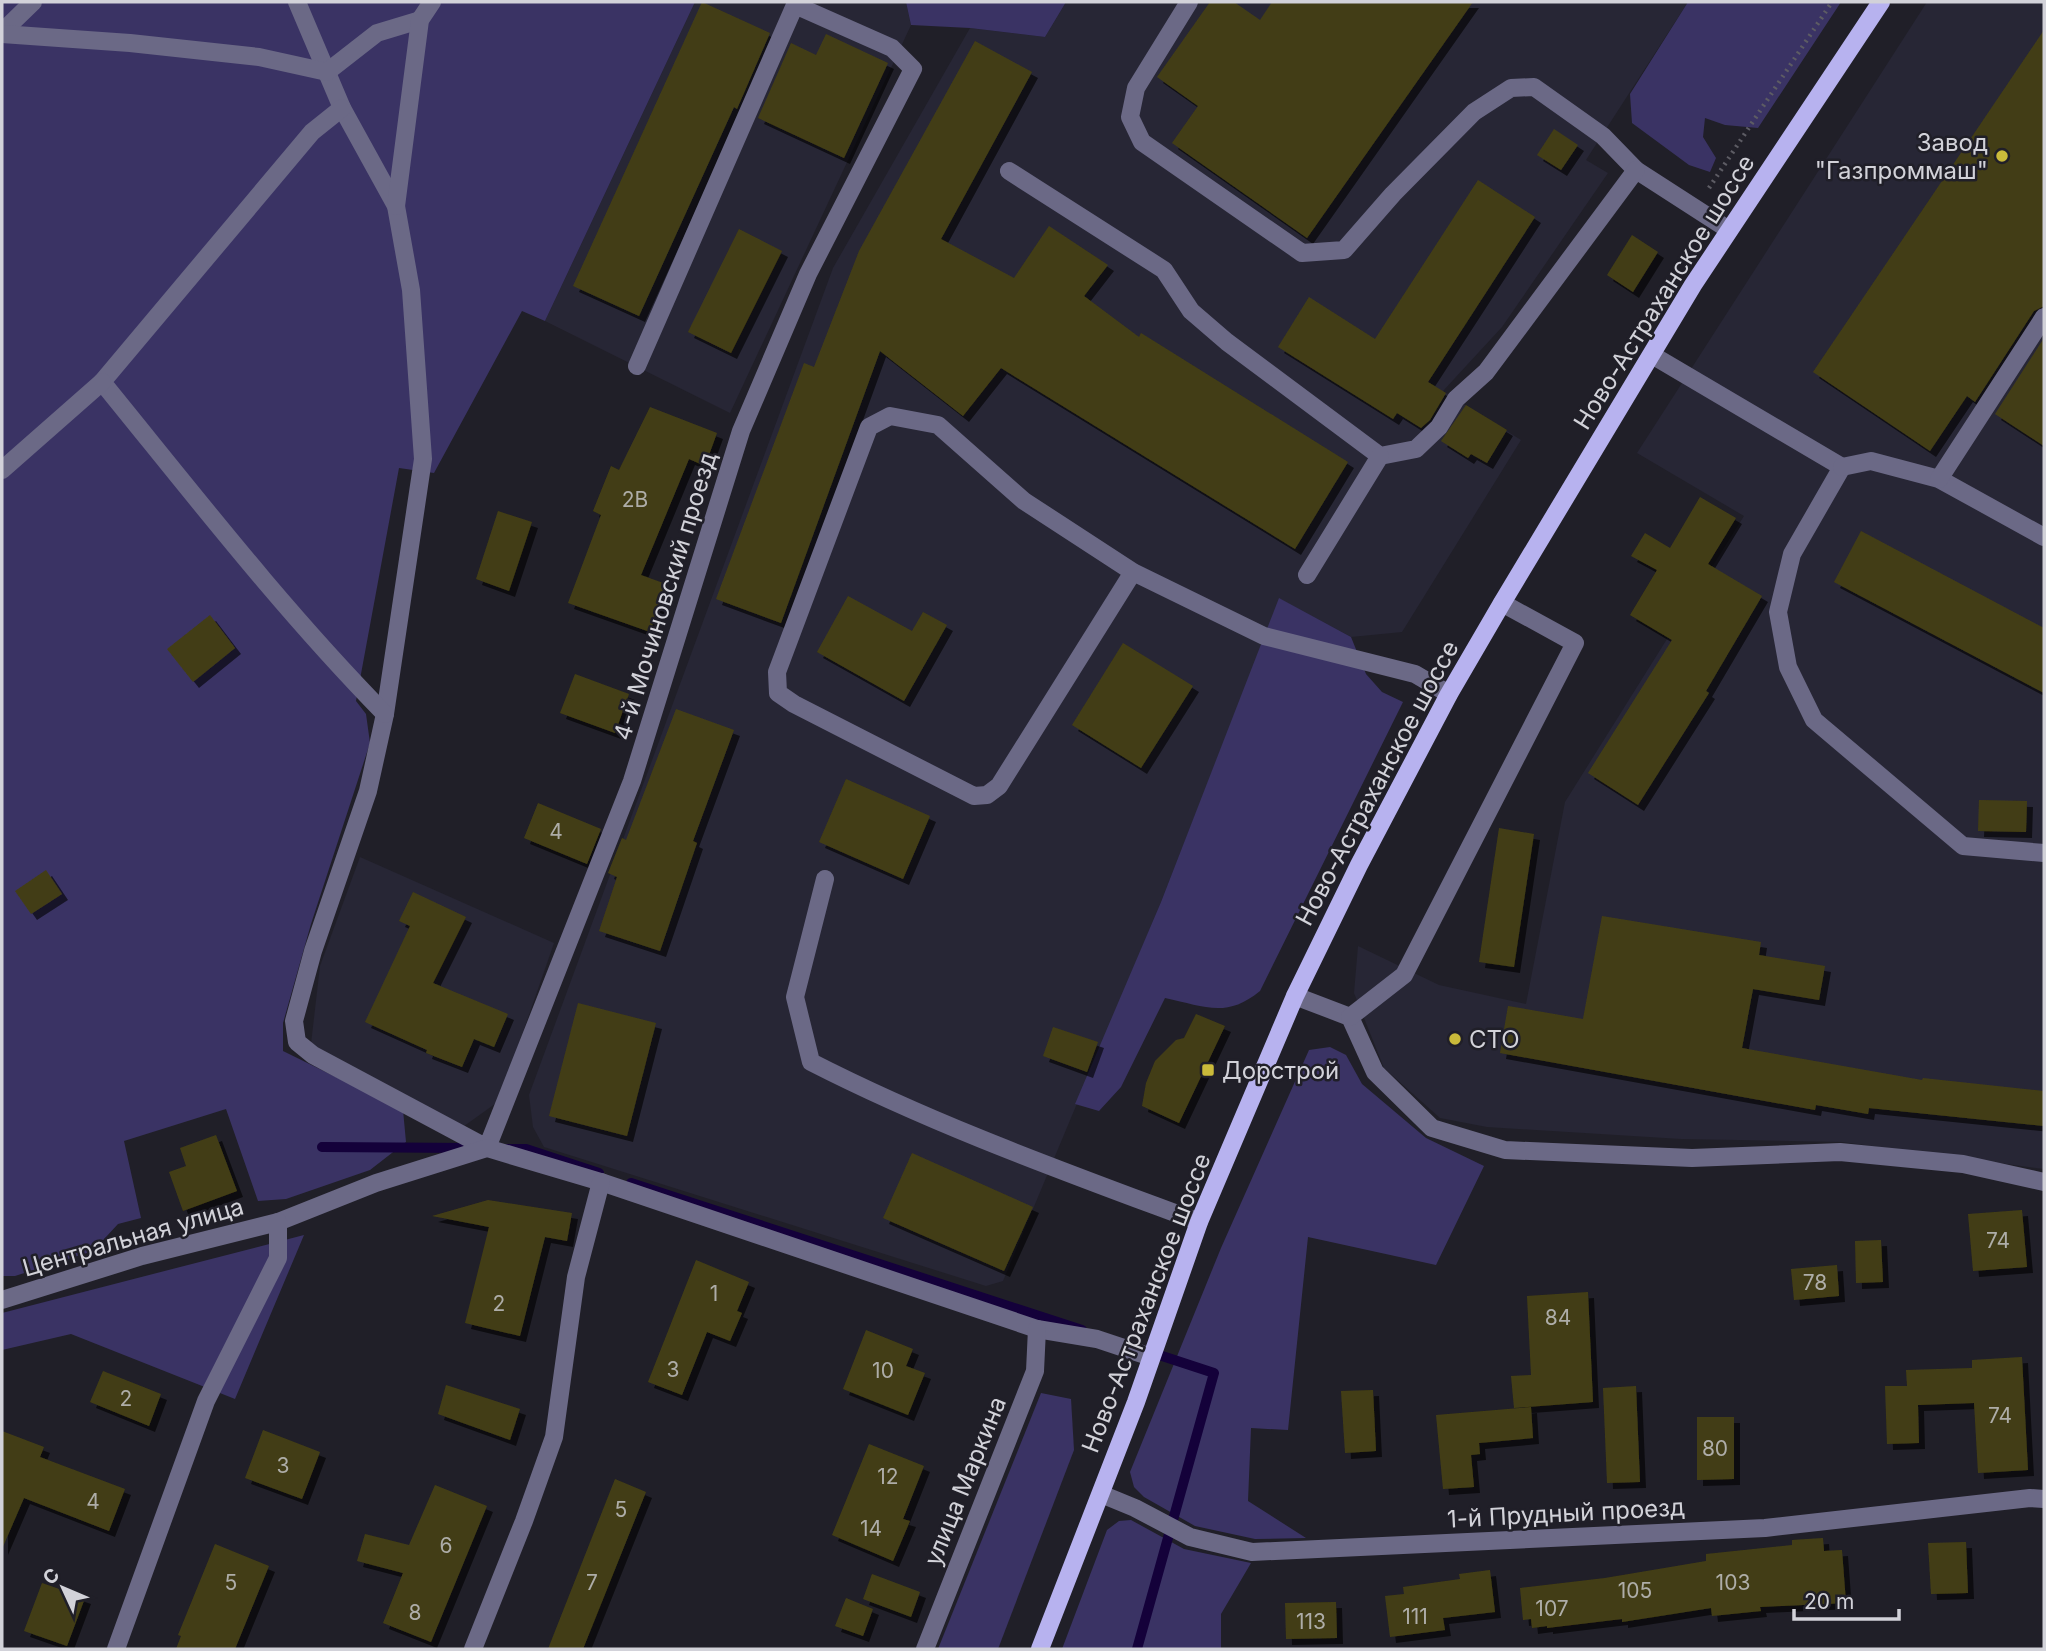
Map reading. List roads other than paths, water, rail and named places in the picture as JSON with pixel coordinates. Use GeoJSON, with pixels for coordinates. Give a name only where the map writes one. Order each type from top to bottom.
{"type":"FeatureCollection","features":[{"type":"Feature","properties":{"kind":"main road","name":"Ново-Астраханское шоссе"},"geometry":{"type":"LineString","coordinates":[[1040,1649],[1101,1494],[1199,1222],[1295,996],[1359,865],[1502,603],[1693,285],[1881,2]]}},
{"type":"Feature","properties":{"kind":"street"},"geometry":{"type":"LineString","coordinates":[[2,33],[33,2]]}},
{"type":"Feature","properties":{"kind":"street"},"geometry":{"type":"LineString","coordinates":[[297,2],[342,108],[396,206]]}},
{"type":"Feature","properties":{"kind":"street"},"geometry":{"type":"LineString","coordinates":[[432,2],[420,20],[396,206],[411,290],[423,459],[385,714],[368,791],[313,951],[294,1021],[297,1042],[313,1055],[487,1148],[601,1182],[1037,1329],[1097,1339],[1151,1357]]}},
{"type":"Feature","properties":{"kind":"street"},"geometry":{"type":"LineString","coordinates":[[1189,2],[1136,88],[1129,117],[1142,142],[1301,253],[1344,250],[1393,194],[1474,112],[1511,88],[1534,87],[1603,136],[1636,170],[1729,230]]}},
{"type":"Feature","properties":{"kind":"street","name":"4-й Мочиновский проезд"},"geometry":{"type":"LineString","coordinates":[[487,1148],[632,781],[741,431],[808,274],[913,69],[892,48],[795,5],[637,366]]}},
{"type":"Feature","properties":{"kind":"street"},"geometry":{"type":"LineString","coordinates":[[327,72],[377,33],[420,20]]}},
{"type":"Feature","properties":{"kind":"street"},"geometry":{"type":"LineString","coordinates":[[2,33],[259,57],[327,72]]}},
{"type":"Feature","properties":{"kind":"street"},"geometry":{"type":"LineString","coordinates":[[2,470],[102,382],[312,132],[342,108]]}},
{"type":"Feature","properties":{"kind":"street"},"geometry":{"type":"LineString","coordinates":[[1307,575],[1380,456],[1416,449],[1439,427],[1456,399],[1486,372],[1636,170]]}},
{"type":"Feature","properties":{"kind":"street"},"geometry":{"type":"LineString","coordinates":[[1009,171],[1164,270],[1191,311],[1227,342],[1380,456]]}},
{"type":"Feature","properties":{"kind":"street"},"geometry":{"type":"LineString","coordinates":[[1939,479],[2044,317]]}},
{"type":"Feature","properties":{"kind":"street"},"geometry":{"type":"LineString","coordinates":[[1652,355],[1842,467],[1871,461],[1939,479],[2044,537]]}},
{"type":"Feature","properties":{"kind":"street"},"geometry":{"type":"LineString","coordinates":[[102,382],[331,659],[385,714]]}},
{"type":"Feature","properties":{"kind":"street"},"geometry":{"type":"LineString","coordinates":[[1133,572],[999,786],[987,794],[974,796],[794,704],[778,693],[776,672],[869,427],[890,416],[938,425],[1024,501],[1133,572],[1264,636],[1415,674],[1450,694]]}},
{"type":"Feature","properties":{"kind":"street"},"geometry":{"type":"LineString","coordinates":[[1842,467],[1792,554],[1778,612],[1788,667],[1814,720],[1963,846],[2044,853]]}},
{"type":"Feature","properties":{"kind":"street"},"geometry":{"type":"LineString","coordinates":[[1350,1017],[1404,975],[1575,643],[1502,603]]}},
{"type":"Feature","properties":{"kind":"street"},"geometry":{"type":"LineString","coordinates":[[825,878],[795,997],[811,1062],[872,1093],[1048,1166],[1199,1222]]}},
{"type":"Feature","properties":{"kind":"street"},"geometry":{"type":"LineString","coordinates":[[1295,996],[1350,1017],[1375,1072],[1432,1128],[1505,1150],[1692,1158],[1840,1152],[1963,1164],[2044,1182]]}},
{"type":"Feature","properties":{"kind":"street","name":"Центральная улица"},"geometry":{"type":"LineString","coordinates":[[2,1300],[142,1256],[278,1222],[376,1183],[487,1148]]}},
{"type":"Feature","properties":{"kind":"street"},"geometry":{"type":"LineString","coordinates":[[473,1649],[554,1437],[576,1277],[601,1182]]}},
{"type":"Feature","properties":{"kind":"street"},"geometry":{"type":"LineString","coordinates":[[116,1649],[206,1401],[278,1258],[278,1222]]}},
{"type":"Feature","properties":{"kind":"street","name":"улица Маркина"},"geometry":{"type":"LineString","coordinates":[[925,1649],[1035,1371],[1037,1329]]}},
{"type":"Feature","properties":{"kind":"street","name":"1-й Прудный проезд"},"geometry":{"type":"LineString","coordinates":[[1101,1494],[1135,1508],[1190,1537],[1252,1552],[1765,1528],[2031,1498],[2044,1499]]}},
{"type":"Feature","properties":{"kind":"waterway"},"geometry":{"type":"LineString","coordinates":[[322,1147],[470,1148]]}},
{"type":"Feature","properties":{"kind":"waterway"},"geometry":{"type":"LineString","coordinates":[[507,1149],[526,1149],[599,1173]]}},
{"type":"Feature","properties":{"kind":"waterway"},"geometry":{"type":"LineString","coordinates":[[631,1183],[1082,1330]]}},
{"type":"Feature","properties":{"kind":"waterway"},"geometry":{"type":"LineString","coordinates":[[1137,1649],[1214,1373],[1150,1352]]}},
{"type":"Feature","properties":{"kind":"place","name":"Завод \"Газпроммаш\""},"geometry":{"type":"Point","coordinates":[2002,156]}},
{"type":"Feature","properties":{"kind":"place","name":"СТО"},"geometry":{"type":"Point","coordinates":[1455,1039]}},
{"type":"Feature","properties":{"kind":"place","name":"Дорстрой"},"geometry":{"type":"Point","coordinates":[1208,1070]}}]}
